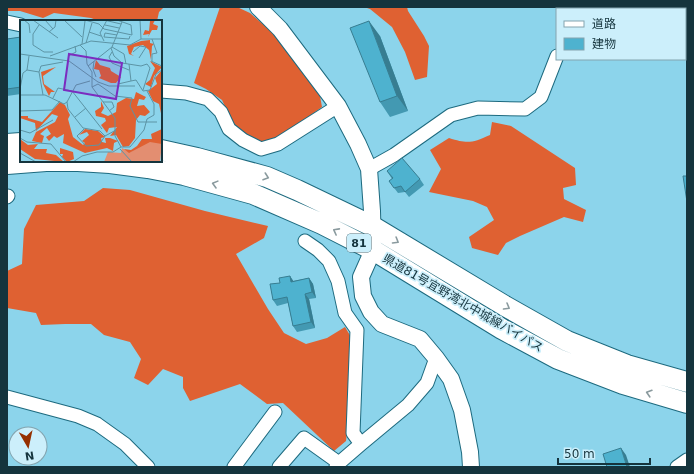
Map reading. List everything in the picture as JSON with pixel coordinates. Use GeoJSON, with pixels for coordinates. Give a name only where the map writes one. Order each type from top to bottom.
{"type":"FeatureCollection","features":[{"type":"Feature","properties":{"kind":"main road"},"geometry":{"type":"LineString","coordinates":[[7,144],[20,143]]}},
{"type":"Feature","properties":{"kind":"main road","name":"県道81号宜野湾北中城線バイパス"},"geometry":{"type":"LineString","coordinates":[[162,150],[267,177],[372,226],[566,341],[627,365],[687,382]]}},
{"type":"Feature","properties":{"kind":"main road","name":"県道81号宜野湾北中城線バイパス"},"geometry":{"type":"LineString","coordinates":[[7,164],[37,162]]}},
{"type":"Feature","properties":{"kind":"main road","name":"県道81号宜野湾北中城線バイパス"},"geometry":{"type":"LineString","coordinates":[[91,162],[148,168],[184,175],[253,194],[322,224],[373,250],[502,329],[558,359],[623,384],[687,403]]}},
{"type":"Feature","properties":{"kind":"street"},"geometry":{"type":"LineString","coordinates":[[258,7],[280,29],[338,106],[358,144],[369,169],[373,250],[361,277],[363,296],[371,312],[382,324],[420,339],[451,379],[462,410],[470,452],[471,467]]}},
{"type":"Feature","properties":{"kind":"street"},"geometry":{"type":"LineString","coordinates":[[7,22],[20,25]]}},
{"type":"Feature","properties":{"kind":"street"},"geometry":{"type":"LineString","coordinates":[[369,169],[394,156],[451,115],[478,108],[525,109],[541,97],[556,59]]}},
{"type":"Feature","properties":{"kind":"street"},"geometry":{"type":"LineString","coordinates":[[162,90],[186,92],[208,99],[221,112],[229,129],[243,140],[261,149],[278,144],[338,106]]}},
{"type":"Feature","properties":{"kind":"street"},"geometry":{"type":"LineString","coordinates":[[305,241],[318,250],[329,261],[338,281],[346,313],[357,330],[353,433],[361,444]]}},
{"type":"Feature","properties":{"kind":"street"},"geometry":{"type":"LineString","coordinates":[[279,467],[304,438],[338,465],[408,405],[427,383],[436,358]]}},
{"type":"Feature","properties":{"kind":"street"},"geometry":{"type":"LineString","coordinates":[[7,397],[78,416],[97,424],[125,444],[148,467]]}},
{"type":"Feature","properties":{"kind":"street"},"geometry":{"type":"LineString","coordinates":[[234,467],[275,412]]}},
{"type":"Feature","properties":{"kind":"street"},"geometry":{"type":"LineString","coordinates":[[677,467],[687,460]]}},
{"type":"Feature","properties":{"kind":"shaded area"},"geometry":{"type":"Polygon","coordinates":[[[7,7],[164,7],[159,12],[157,20],[96,20],[54,13],[43,18],[20,11],[7,11],[7,7]]]}},
{"type":"Feature","properties":{"kind":"shaded area"},"geometry":{"type":"Polygon","coordinates":[[[220,7],[237,7],[250,13],[273,33],[320,96],[322,107],[276,140],[260,144],[243,135],[233,123],[222,100],[194,83],[220,7]]]}},
{"type":"Feature","properties":{"kind":"shaded area"},"geometry":{"type":"Polygon","coordinates":[[[364,7],[407,7],[429,46],[427,77],[415,80],[405,52],[392,27],[370,9],[364,7]]]}},
{"type":"Feature","properties":{"kind":"shaded area"},"geometry":{"type":"Polygon","coordinates":[[[492,122],[511,126],[575,168],[576,185],[563,188],[564,199],[586,210],[583,222],[564,217],[506,243],[498,255],[472,248],[469,237],[494,220],[487,207],[473,201],[429,192],[441,169],[430,150],[449,138],[466,142],[479,140],[490,135],[492,122]]]}},
{"type":"Feature","properties":{"kind":"shaded area"},"geometry":{"type":"Polygon","coordinates":[[[103,188],[130,190],[205,211],[268,226],[264,238],[236,254],[268,309],[284,333],[306,344],[327,338],[345,327],[351,337],[346,441],[334,451],[283,403],[267,404],[240,384],[190,401],[183,388],[183,377],[163,369],[148,385],[134,378],[141,359],[130,342],[104,335],[91,324],[41,325],[36,313],[7,308],[7,271],[22,264],[24,229],[36,205],[84,201],[103,188]]]}},
{"type":"Feature","properties":{"kind":"building"},"geometry":{"type":"Polygon","coordinates":[[[369,21],[397,96],[380,102],[350,28],[369,21]]]}},
{"type":"Feature","properties":{"kind":"building"},"geometry":{"type":"Polygon","coordinates":[[[20,37],[20,87],[7,89],[7,39],[20,37]]]}},
{"type":"Feature","properties":{"kind":"building"},"geometry":{"type":"Polygon","coordinates":[[[402,158],[420,179],[405,192],[401,186],[394,188],[389,181],[393,178],[387,171],[402,158]]]}},
{"type":"Feature","properties":{"kind":"building"},"geometry":{"type":"Polygon","coordinates":[[[683,176],[687,176],[687,202],[683,176]]]}},
{"type":"Feature","properties":{"kind":"building"},"geometry":{"type":"Polygon","coordinates":[[[290,276],[291,282],[309,278],[312,292],[305,294],[311,322],[293,326],[287,297],[273,300],[270,284],[280,283],[279,278],[290,276]]]}},
{"type":"Feature","properties":{"kind":"building"},"geometry":{"type":"Polygon","coordinates":[[[621,448],[627,467],[607,467],[603,454],[621,448]]]}}]}
